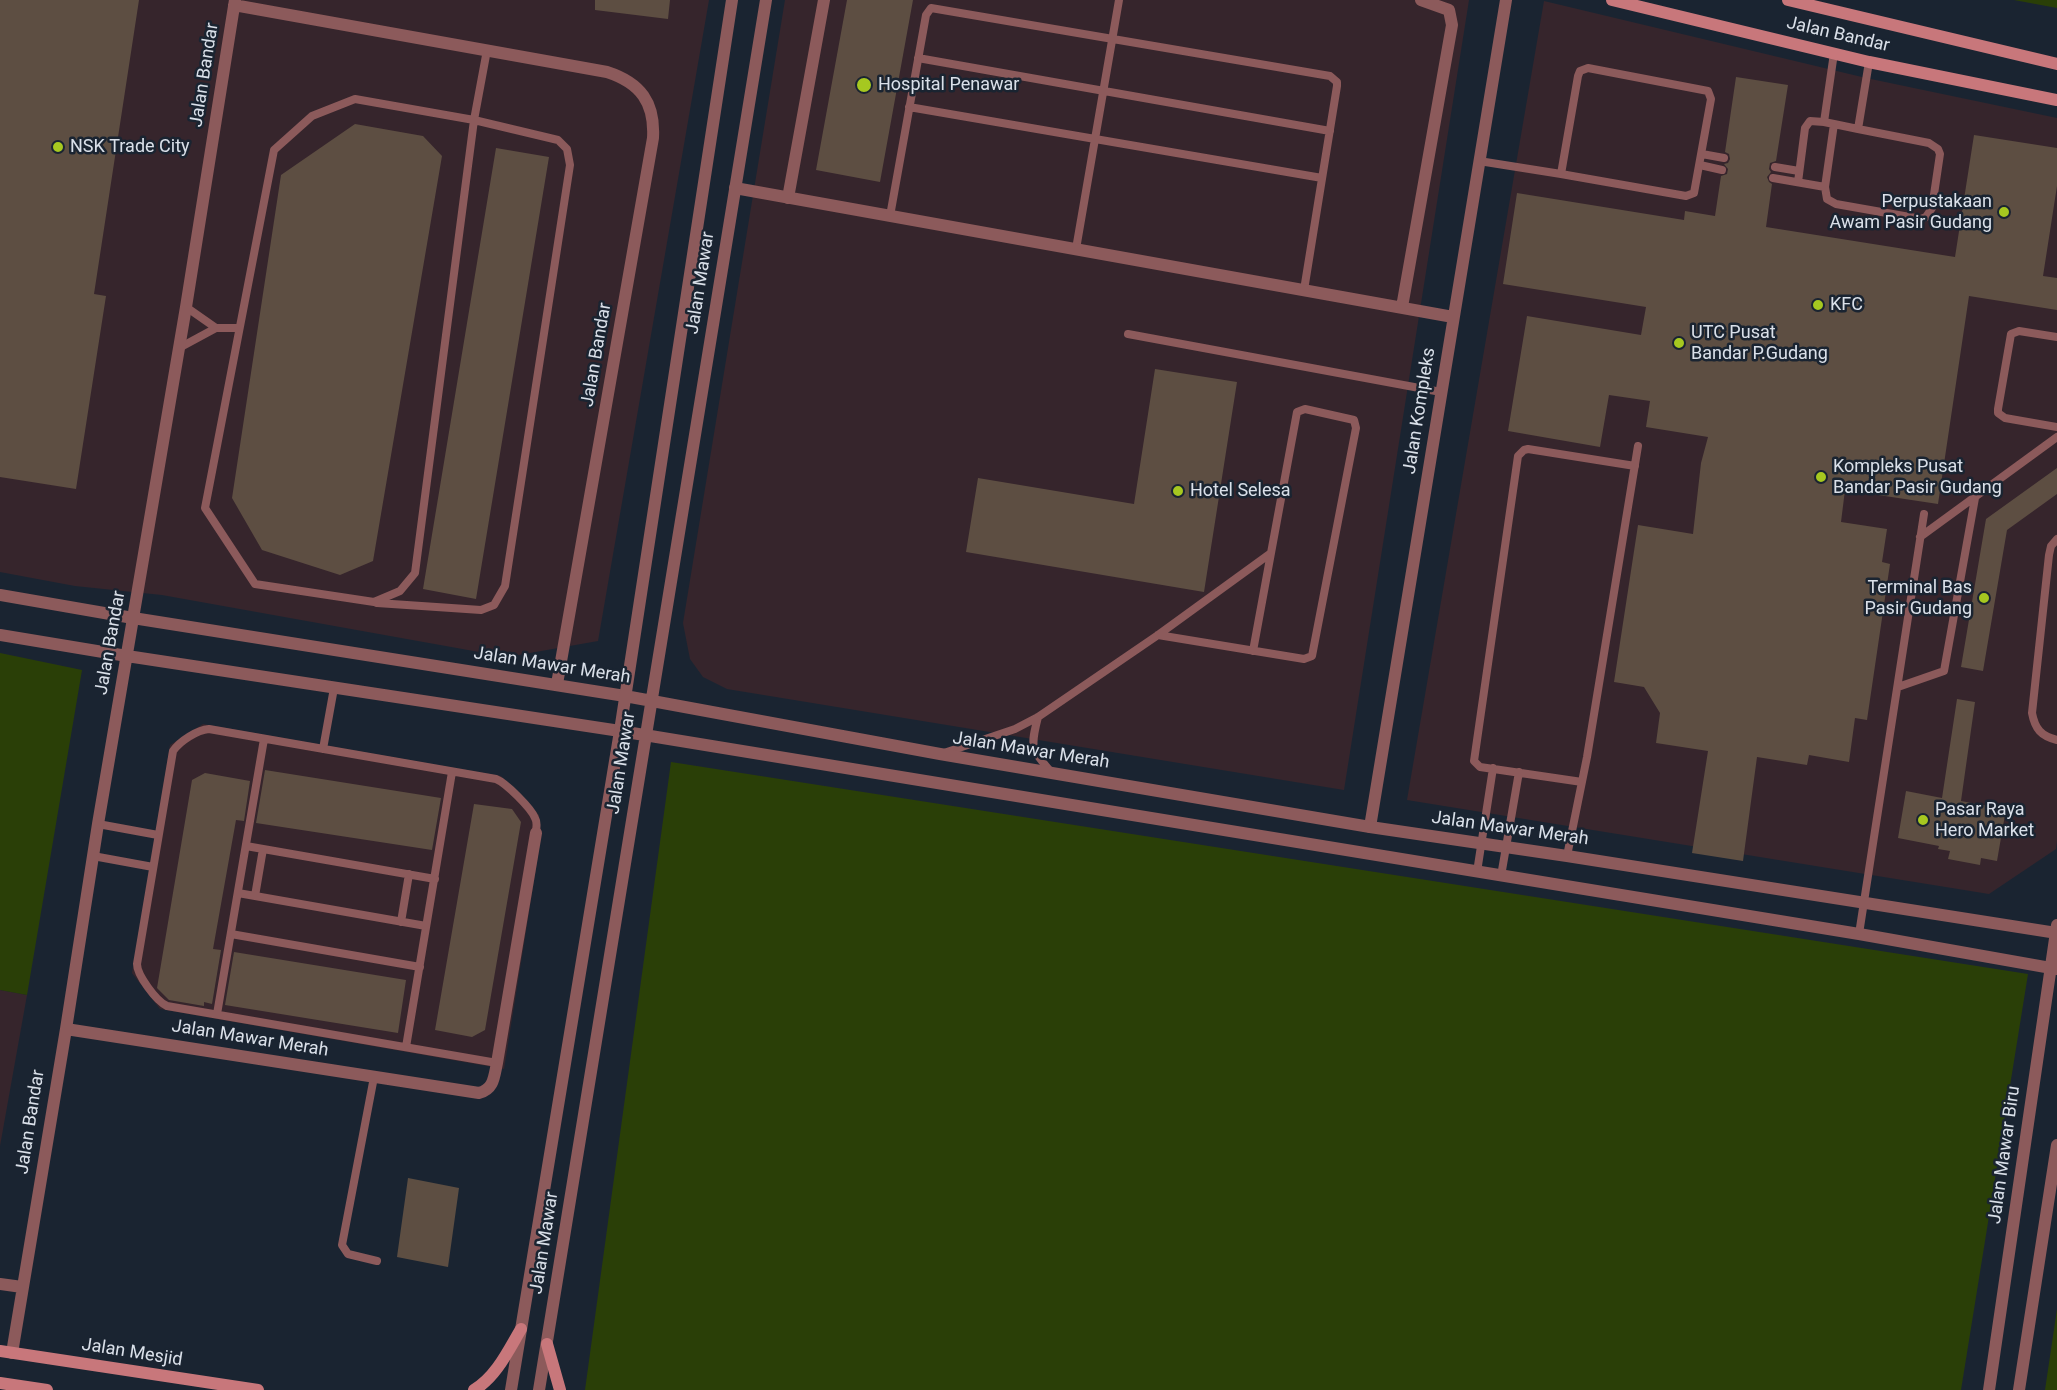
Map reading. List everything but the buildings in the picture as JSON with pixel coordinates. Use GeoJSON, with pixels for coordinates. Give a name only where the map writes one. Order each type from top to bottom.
{"type":"FeatureCollection","features":[{"type":"Feature","properties":{"kind":"main road","name":"Jalan Bandar"},"geometry":{"type":"LineString","coordinates":[[1612,0],[1869,62],[2057,100]]}},
{"type":"Feature","properties":{"kind":"main road","name":"Jalan Bandar"},"geometry":{"type":"LineString","coordinates":[[1788,0],[2057,64]]}},
{"type":"Feature","properties":{"kind":"main road"},"geometry":{"type":"LineString","coordinates":[[474,1390],[493,1374],[520,1329]]}},
{"type":"Feature","properties":{"kind":"main road"},"geometry":{"type":"LineString","coordinates":[[547,1344],[560,1390]]}},
{"type":"Feature","properties":{"kind":"main road","name":"Jalan Mesjid"},"geometry":{"type":"LineString","coordinates":[[6,1352],[258,1390]]}},
{"type":"Feature","properties":{"kind":"main road"},"geometry":{"type":"LineString","coordinates":[[0,1383],[47,1390]]}},
{"type":"Feature","properties":{"kind":"street","name":"Jalan Mawar"},"geometry":{"type":"LineString","coordinates":[[511,1390],[620,731],[732,0]]}},
{"type":"Feature","properties":{"kind":"street","name":"Jalan Mawar"},"geometry":{"type":"LineString","coordinates":[[539,1390],[766,0]]}},
{"type":"Feature","properties":{"kind":"street"},"geometry":{"type":"LineString","coordinates":[[788,198],[824,0]]}},
{"type":"Feature","properties":{"kind":"street"},"geometry":{"type":"LineString","coordinates":[[1402,307],[1452,25],[1449,10],[1421,0]]}},
{"type":"Feature","properties":{"kind":"street","name":"Jalan Kompleks"},"geometry":{"type":"LineString","coordinates":[[1370,827],[1506,0]]}},
{"type":"Feature","properties":{"kind":"street","name":"Jalan Bandar"},"geometry":{"type":"LineString","coordinates":[[6,1352],[22,1287],[66,1029],[235,2],[607,72],[621,76],[634,85],[644,96],[651,109],[654,123],[653,138],[558,684]]}},
{"type":"Feature","properties":{"kind":"street"},"geometry":{"type":"LineString","coordinates":[[735,189],[1453,317]]}},
{"type":"Feature","properties":{"kind":"street","name":"Jalan Mawar Merah"},"geometry":{"type":"LineString","coordinates":[[0,595],[558,684],[940,754],[1370,827],[2056,930]]}},
{"type":"Feature","properties":{"kind":"street"},"geometry":{"type":"LineString","coordinates":[[0,635],[127,657],[620,731],[645,737],[1859,934],[2054,968]]}},
{"type":"Feature","properties":{"kind":"street","name":"Jalan Mawar Merah"},"geometry":{"type":"LineString","coordinates":[[66,1029],[479,1094],[487,1091],[491,1087],[497,1063],[536,832]]}},
{"type":"Feature","properties":{"kind":"street","name":"Jalan Mawar Biru"},"geometry":{"type":"LineString","coordinates":[[1989,1390],[2054,968],[2056,930]]}},
{"type":"Feature","properties":{"kind":"street"},"geometry":{"type":"LineString","coordinates":[[2019,1390],[2057,1146]]}},
{"type":"Feature","properties":{"kind":"street"},"geometry":{"type":"LineString","coordinates":[[0,1284],[22,1287]]}},
{"type":"Feature","properties":{"kind":"lane"},"geometry":{"type":"LineString","coordinates":[[1076,249],[1119,0]]}},
{"type":"Feature","properties":{"kind":"lane"},"geometry":{"type":"LineString","coordinates":[[890,216],[927,10],[936,8],[1330,76],[1337,82],[1337,86],[1304,290]]}},
{"type":"Feature","properties":{"kind":"lane"},"geometry":{"type":"LineString","coordinates":[[374,602],[400,591],[415,573],[474,120],[487,51]]}},
{"type":"Feature","properties":{"kind":"lane"},"geometry":{"type":"LineString","coordinates":[[1824,122],[1834,53]]}},
{"type":"Feature","properties":{"kind":"lane"},"geometry":{"type":"LineString","coordinates":[[918,58],[1330,131]]}},
{"type":"Feature","properties":{"kind":"lane"},"geometry":{"type":"LineString","coordinates":[[1858,129],[1869,62]]}},
{"type":"Feature","properties":{"kind":"lane"},"geometry":{"type":"LineString","coordinates":[[1479,161],[1690,196],[1696,189],[1711,99],[1708,91],[1584,69],[1578,76],[1561,174]]}},
{"type":"Feature","properties":{"kind":"lane"},"geometry":{"type":"LineString","coordinates":[[355,99],[474,120],[558,140],[567,149],[570,165],[505,586],[494,605],[481,610],[374,602],[255,584],[205,507],[238,328],[274,150],[312,116],[355,99]]}},
{"type":"Feature","properties":{"kind":"lane"},"geometry":{"type":"LineString","coordinates":[[909,107],[1322,178]]}},
{"type":"Feature","properties":{"kind":"lane"},"geometry":{"type":"LineString","coordinates":[[1798,182],[1807,124],[1810,121],[1824,122],[1834,124],[1858,129],[1929,143],[1938,149],[1940,160],[1930,213],[1926,217],[1915,219],[1836,204],[1827,199],[1825,187],[1834,124]]}},
{"type":"Feature","properties":{"kind":"lane"},"geometry":{"type":"LineString","coordinates":[[1702,154],[1724,158]]}},
{"type":"Feature","properties":{"kind":"lane"},"geometry":{"type":"LineString","coordinates":[[1700,165],[1722,170]]}},
{"type":"Feature","properties":{"kind":"lane"},"geometry":{"type":"LineString","coordinates":[[1775,167],[1799,171]]}},
{"type":"Feature","properties":{"kind":"lane"},"geometry":{"type":"LineString","coordinates":[[1773,178],[1825,187]]}},
{"type":"Feature","properties":{"kind":"lane"},"geometry":{"type":"LineString","coordinates":[[186,307],[216,328]]}},
{"type":"Feature","properties":{"kind":"lane"},"geometry":{"type":"LineString","coordinates":[[179,348],[216,328],[238,328]]}},
{"type":"Feature","properties":{"kind":"lane"},"geometry":{"type":"LineString","coordinates":[[2057,337],[2019,331],[2012,334],[1998,409],[1998,413],[2005,418],[2057,427]]}},
{"type":"Feature","properties":{"kind":"lane"},"geometry":{"type":"LineString","coordinates":[[1128,334],[1441,392]]}},
{"type":"Feature","properties":{"kind":"lane"},"geometry":{"type":"LineString","coordinates":[[1158,635],[1253,651],[1304,659],[1312,656],[1356,428],[1354,420],[1305,409],[1297,412],[1253,651]]}},
{"type":"Feature","properties":{"kind":"lane"},"geometry":{"type":"LineString","coordinates":[[1920,537],[2057,437]]}},
{"type":"Feature","properties":{"kind":"lane"},"geometry":{"type":"LineString","coordinates":[[1567,856],[1582,782],[1638,446]]}},
{"type":"Feature","properties":{"kind":"lane"},"geometry":{"type":"LineString","coordinates":[[1582,782],[1477,765],[1473,757],[1518,456],[1528,449],[1635,466]]}},
{"type":"Feature","properties":{"kind":"lane"},"geometry":{"type":"LineString","coordinates":[[1898,687],[1944,671],[1975,498]]}},
{"type":"Feature","properties":{"kind":"lane"},"geometry":{"type":"LineString","coordinates":[[1859,934],[1924,514]]}},
{"type":"Feature","properties":{"kind":"lane"},"geometry":{"type":"LineString","coordinates":[[2057,539],[2051,546],[2049,555],[2032,713],[2034,724],[2039,732],[2057,740]]}},
{"type":"Feature","properties":{"kind":"lane"},"geometry":{"type":"LineString","coordinates":[[940,754],[993,737],[1038,717],[1158,635],[1271,553]]}},
{"type":"Feature","properties":{"kind":"lane"},"geometry":{"type":"LineString","coordinates":[[323,749],[334,688]]}},
{"type":"Feature","properties":{"kind":"lane"},"geometry":{"type":"LineString","coordinates":[[1038,717],[1032,747],[1051,772]]}},
{"type":"Feature","properties":{"kind":"lane"},"geometry":{"type":"LineString","coordinates":[[497,1063],[164,1005],[137,971],[136,963],[172,755],[175,747],[206,729],[496,779],[504,783],[533,814],[537,822],[536,832]]}},
{"type":"Feature","properties":{"kind":"lane"},"geometry":{"type":"LineString","coordinates":[[218,1014],[264,739]]}},
{"type":"Feature","properties":{"kind":"lane"},"geometry":{"type":"LineString","coordinates":[[1477,872],[1493,768]]}},
{"type":"Feature","properties":{"kind":"lane"},"geometry":{"type":"LineString","coordinates":[[406,1047],[453,772]]}},
{"type":"Feature","properties":{"kind":"lane"},"geometry":{"type":"LineString","coordinates":[[1501,876],[1519,772]]}},
{"type":"Feature","properties":{"kind":"lane"},"geometry":{"type":"LineString","coordinates":[[98,824],[158,835]]}},
{"type":"Feature","properties":{"kind":"lane"},"geometry":{"type":"LineString","coordinates":[[246,846],[435,879]]}},
{"type":"Feature","properties":{"kind":"lane"},"geometry":{"type":"LineString","coordinates":[[255,896],[263,849]]}},
{"type":"Feature","properties":{"kind":"lane"},"geometry":{"type":"LineString","coordinates":[[93,856],[153,867]]}},
{"type":"Feature","properties":{"kind":"lane"},"geometry":{"type":"LineString","coordinates":[[401,922],[409,874]]}},
{"type":"Feature","properties":{"kind":"lane"},"geometry":{"type":"LineString","coordinates":[[238,893],[426,926]]}},
{"type":"Feature","properties":{"kind":"lane"},"geometry":{"type":"LineString","coordinates":[[231,934],[420,967]]}},
{"type":"Feature","properties":{"kind":"lane"},"geometry":{"type":"LineString","coordinates":[[374,1077],[342,1245],[344,1250],[353,1257],[377,1261]]}},
{"type":"Feature","properties":{"kind":"shaded area"},"geometry":{"type":"Polygon","coordinates":[[[0,0],[709,0],[598,641],[507,657],[162,595],[75,586],[0,572],[0,0]]]}},
{"type":"Feature","properties":{"kind":"shaded area"},"geometry":{"type":"Polygon","coordinates":[[[785,0],[1469,0],[1344,790],[727,689],[703,677],[690,659],[683,623],[785,0]]]}},
{"type":"Feature","properties":{"kind":"shaded area"},"geometry":{"type":"Polygon","coordinates":[[[1544,1],[1866,78],[2057,118],[2057,841],[2056,849],[1989,894],[1407,800],[1544,1]]]}},
{"type":"Feature","properties":{"kind":"shaded area"},"geometry":{"type":"Polygon","coordinates":[[[203,724],[501,776],[539,815],[541,837],[504,1069],[160,1009],[132,973],[170,745],[203,724]]]}},
{"type":"Feature","properties":{"kind":"shaded area"},"geometry":{"type":"Polygon","coordinates":[[[0,990],[27,995],[0,1146],[0,990]]]}},
{"type":"Feature","properties":{"kind":"green space"},"geometry":{"type":"Polygon","coordinates":[[[2014,0],[2057,0],[2057,8],[2014,0]]]}},
{"type":"Feature","properties":{"kind":"green space"},"geometry":{"type":"Polygon","coordinates":[[[0,653],[82,670],[27,995],[0,990],[0,653]]]}},
{"type":"Feature","properties":{"kind":"green space"},"geometry":{"type":"Polygon","coordinates":[[[671,762],[2028,974],[1961,1390],[585,1390],[671,762]]]}},
{"type":"Feature","properties":{"kind":"green space"},"geometry":{"type":"Polygon","coordinates":[[[2057,1309],[2057,1390],[2045,1390],[2057,1309]]]}},
{"type":"Feature","properties":{"kind":"place","name":"Hospital Penawar"},"geometry":{"type":"Point","coordinates":[864,85]}},
{"type":"Feature","properties":{"kind":"place","name":"NSK Trade City"},"geometry":{"type":"Point","coordinates":[58,147]}},
{"type":"Feature","properties":{"kind":"place","name":"Perpustakaan Awam Pasir Gudang"},"geometry":{"type":"Point","coordinates":[2004,212]}},
{"type":"Feature","properties":{"kind":"place","name":"KFC"},"geometry":{"type":"Point","coordinates":[1818,305]}},
{"type":"Feature","properties":{"kind":"place","name":"UTC Pusat Bandar P.Gudang"},"geometry":{"type":"Point","coordinates":[1679,343]}},
{"type":"Feature","properties":{"kind":"place","name":"Kompleks Pusat Bandar Pasir Gudang"},"geometry":{"type":"Point","coordinates":[1821,477]}},
{"type":"Feature","properties":{"kind":"place","name":"Hotel Selesa"},"geometry":{"type":"Point","coordinates":[1178,491]}},
{"type":"Feature","properties":{"kind":"place","name":"Terminal Bas Pasir Gudang"},"geometry":{"type":"Point","coordinates":[1984,598]}},
{"type":"Feature","properties":{"kind":"place","name":"Pasar Raya Hero Market"},"geometry":{"type":"Point","coordinates":[1923,820]}}]}
